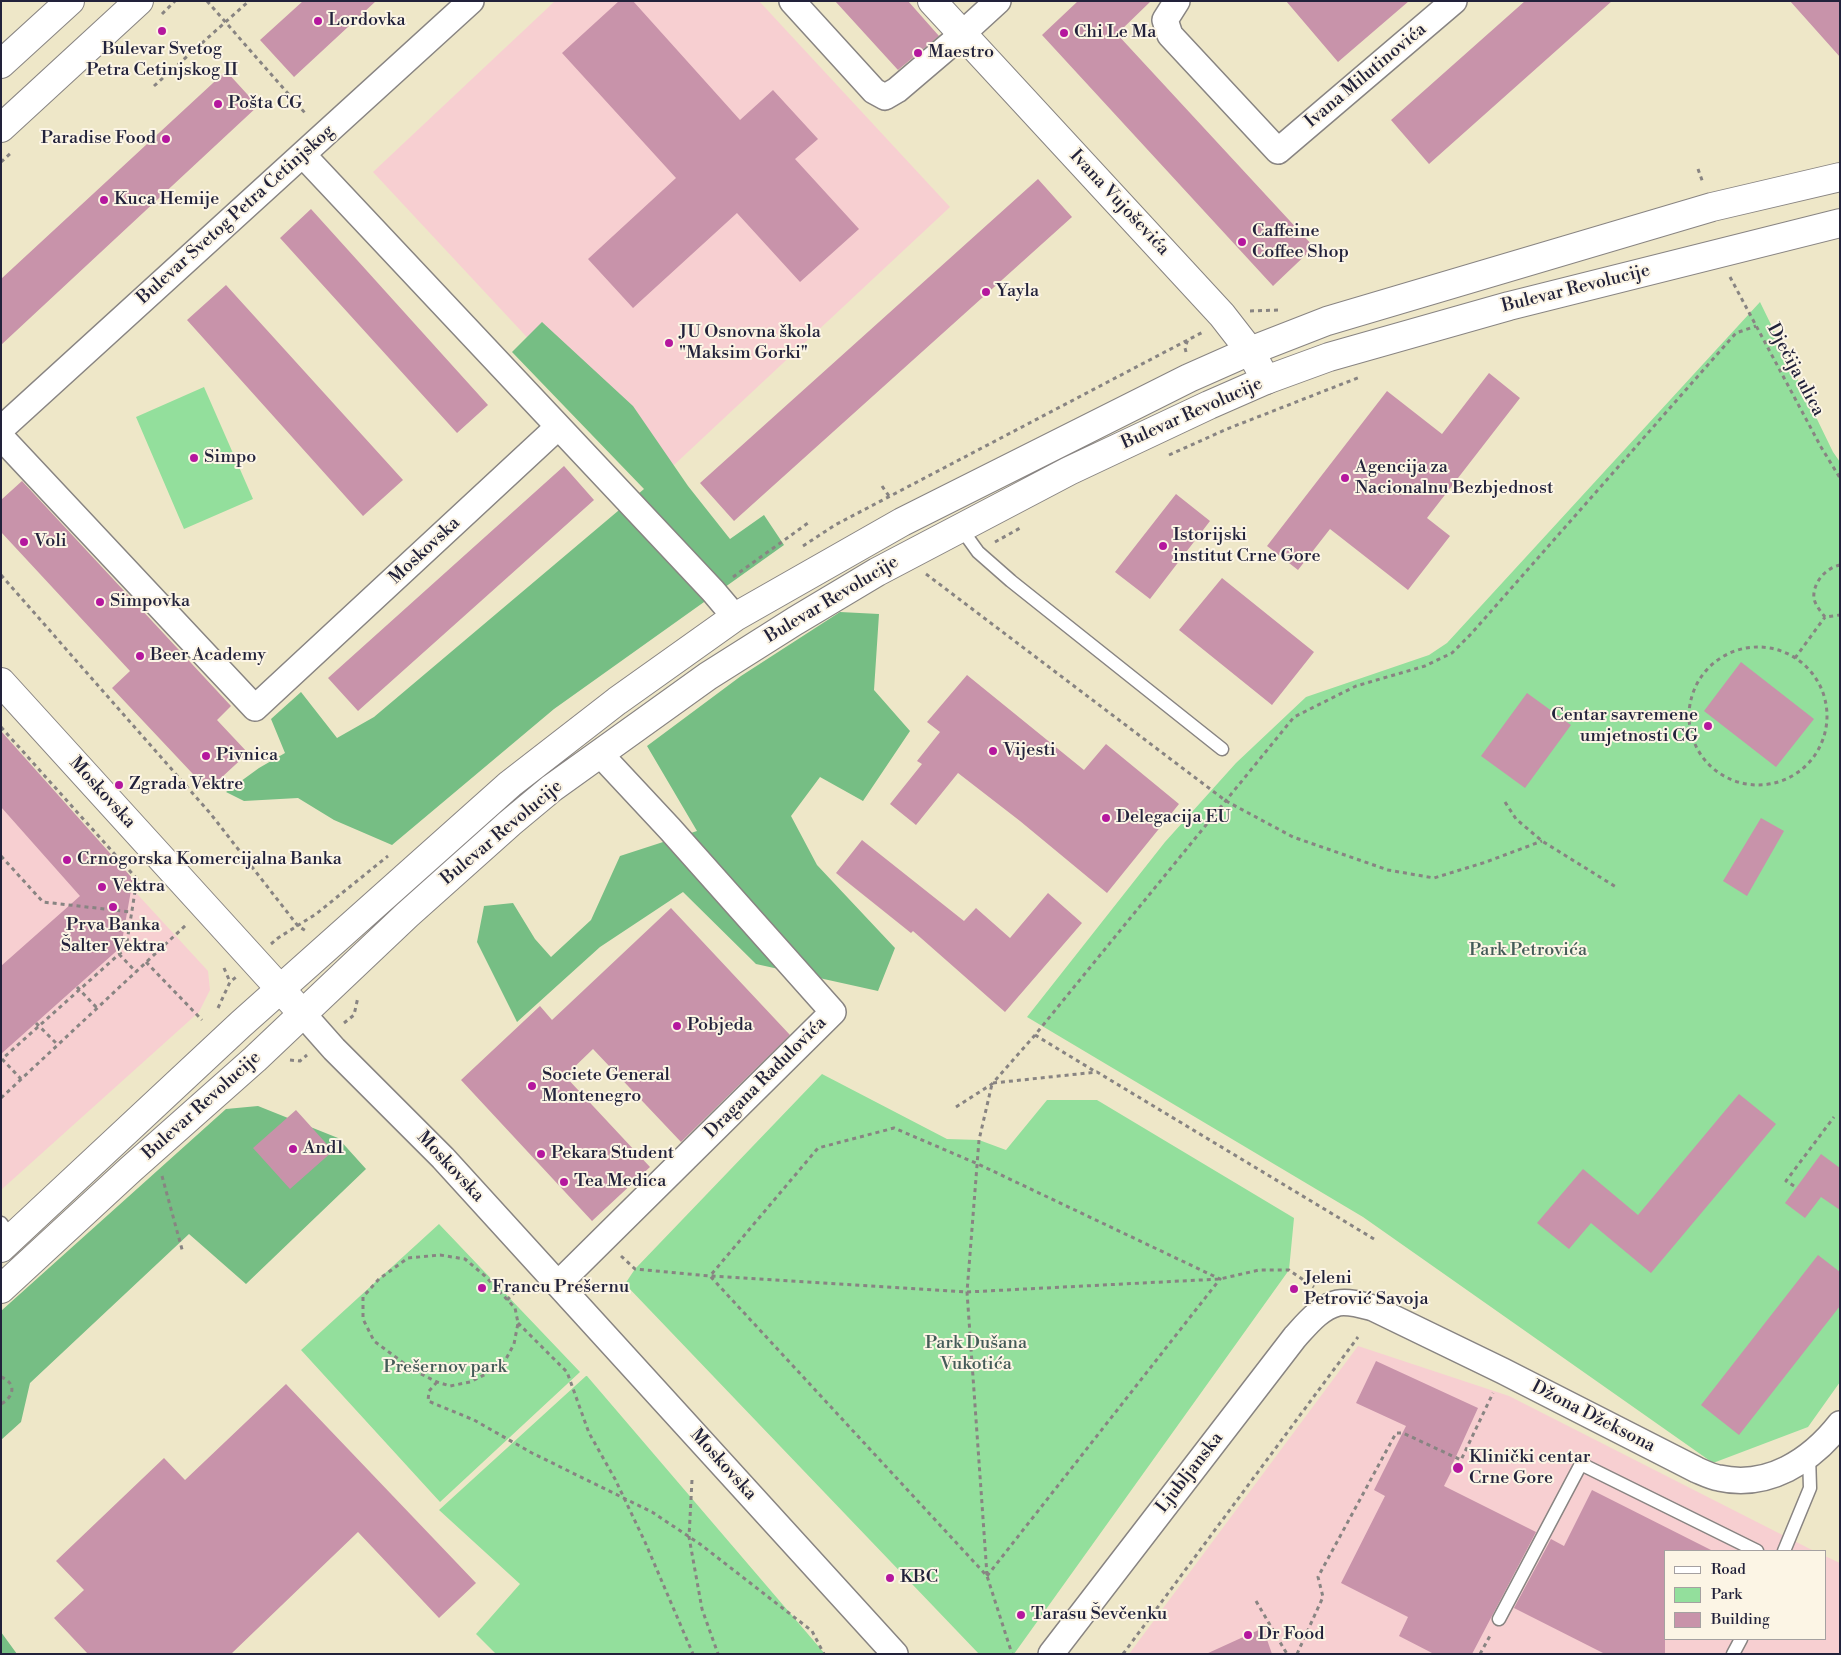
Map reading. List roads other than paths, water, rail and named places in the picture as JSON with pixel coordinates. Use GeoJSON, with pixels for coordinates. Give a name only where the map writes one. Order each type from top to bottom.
{"type":"FeatureCollection","features":[{"type":"Feature","properties":{"kind":"main road"},"geometry":{"type":"LineString","coordinates":[[1,64],[70,1]]}},
{"type":"Feature","properties":{"kind":"main road"},"geometry":{"type":"LineString","coordinates":[[1,128],[139,1]]}},
{"type":"Feature","properties":{"kind":"main road","name":"Ivana Vujoševića"},"geometry":{"type":"LineString","coordinates":[[932,1],[1222,315],[1250,351],[1266,380]]}},
{"type":"Feature","properties":{"kind":"main road","name":"Bulevar Revolucije"},"geometry":{"type":"LineString","coordinates":[[5,1236],[510,784],[616,701],[735,617],[902,522],[1189,378],[1250,351],[1327,322],[1712,207],[1840,177]]}},
{"type":"Feature","properties":{"kind":"main road","name":"Bulevar Revolucije"},"geometry":{"type":"LineString","coordinates":[[1,1289],[131,1169],[250,1064],[408,915],[510,823],[552,788],[708,676],[794,621],[877,572],[1069,471],[1266,380],[1338,354],[1509,306],[1840,223]]}},
{"type":"Feature","properties":{"kind":"main road","name":"Moskovska"},"geometry":{"type":"LineString","coordinates":[[1,682],[303,1014]]}},
{"type":"Feature","properties":{"kind":"street","name":"Bulevar Svetog Petra Cetinjskog"},"geometry":{"type":"LineString","coordinates":[[1,429],[471,1]]}},
{"type":"Feature","properties":{"kind":"street"},"geometry":{"type":"LineString","coordinates":[[792,1],[874,91],[885,97],[904,84],[998,1]]}},
{"type":"Feature","properties":{"kind":"street","name":"Ivana Milutinovića"},"geometry":{"type":"LineString","coordinates":[[1177,1],[1165,20],[1170,35],[1278,151],[1454,1]]}},
{"type":"Feature","properties":{"kind":"street"},"geometry":{"type":"LineString","coordinates":[[302,155],[713,591],[735,617]]}},
{"type":"Feature","properties":{"kind":"street","name":"Moskovska"},"geometry":{"type":"LineString","coordinates":[[1,437],[256,708],[558,426]]}},
{"type":"Feature","properties":{"kind":"street","name":"Dragana Radulovića"},"geometry":{"type":"LineString","coordinates":[[558,1284],[833,1012],[670,829],[600,754]]}},
{"type":"Feature","properties":{"kind":"street","name":"Moskovska"},"geometry":{"type":"LineString","coordinates":[[303,1014],[334,1049],[443,1158],[895,1654]]}},
{"type":"Feature","properties":{"kind":"street","name":"Džona Džeksona"},"geometry":{"type":"LineString","coordinates":[[1338,1303],[1354,1303],[1373,1308],[1503,1371],[1698,1470],[1718,1478],[1738,1481],[1777,1474],[1798,1464],[1840,1424]]}},
{"type":"Feature","properties":{"kind":"street","name":"Ljubljanska"},"geometry":{"type":"LineString","coordinates":[[1051,1654],[1295,1337],[1322,1311],[1338,1303]]}},
{"type":"Feature","properties":{"kind":"lane"},"geometry":{"type":"LineString","coordinates":[[960,527],[978,552],[1011,581],[1222,749]]}},
{"type":"Feature","properties":{"kind":"lane"},"geometry":{"type":"LineString","coordinates":[[1784,1550],[1810,1488],[1809,1455]]}},
{"type":"Feature","properties":{"kind":"lane"},"geometry":{"type":"LineString","coordinates":[[1499,1618],[1581,1464],[1756,1550]]}},
{"type":"Feature","properties":{"kind":"lane"},"geometry":{"type":"LineString","coordinates":[[1733,1654],[1740,1640]]}},
{"type":"Feature","properties":{"kind":"place","name":"Lordovka"},"geometry":{"type":"Point","coordinates":[318,21]}},
{"type":"Feature","properties":{"kind":"place","name":"Bulevar Svetog Petra Cetinjskog II"},"geometry":{"type":"Point","coordinates":[162,31]}},
{"type":"Feature","properties":{"kind":"place","name":"Chi Le Ma"},"geometry":{"type":"Point","coordinates":[1064,33]}},
{"type":"Feature","properties":{"kind":"place","name":"Maestro"},"geometry":{"type":"Point","coordinates":[918,53]}},
{"type":"Feature","properties":{"kind":"place","name":"Pošta CG"},"geometry":{"type":"Point","coordinates":[218,104]}},
{"type":"Feature","properties":{"kind":"place","name":"Paradise Food"},"geometry":{"type":"Point","coordinates":[166,139]}},
{"type":"Feature","properties":{"kind":"place","name":"Kuca Hemije"},"geometry":{"type":"Point","coordinates":[104,200]}},
{"type":"Feature","properties":{"kind":"place","name":"Caffeine Coffee Shop"},"geometry":{"type":"Point","coordinates":[1242,242]}},
{"type":"Feature","properties":{"kind":"place","name":"Yayla"},"geometry":{"type":"Point","coordinates":[986,292]}},
{"type":"Feature","properties":{"kind":"place","name":"JU Osnovna škola \"Maksim Gorki\""},"geometry":{"type":"Point","coordinates":[669,343]}},
{"type":"Feature","properties":{"kind":"place","name":"Simpo"},"geometry":{"type":"Point","coordinates":[194,458]}},
{"type":"Feature","properties":{"kind":"place","name":"Agencija za Nacionalnu Bezbjednost"},"geometry":{"type":"Point","coordinates":[1345,478]}},
{"type":"Feature","properties":{"kind":"place","name":"Voli"},"geometry":{"type":"Point","coordinates":[24,542]}},
{"type":"Feature","properties":{"kind":"place","name":"Istorijski institut Crne Gore"},"geometry":{"type":"Point","coordinates":[1163,546]}},
{"type":"Feature","properties":{"kind":"place","name":"Simpovka"},"geometry":{"type":"Point","coordinates":[100,602]}},
{"type":"Feature","properties":{"kind":"place","name":"Beer Academy"},"geometry":{"type":"Point","coordinates":[140,656]}},
{"type":"Feature","properties":{"kind":"place","name":"Centar savremene umjetnosti CG"},"geometry":{"type":"Point","coordinates":[1708,726]}},
{"type":"Feature","properties":{"kind":"place","name":"Vijesti"},"geometry":{"type":"Point","coordinates":[993,751]}},
{"type":"Feature","properties":{"kind":"place","name":"Pivnica"},"geometry":{"type":"Point","coordinates":[206,756]}},
{"type":"Feature","properties":{"kind":"place","name":"Zgrada Vektre"},"geometry":{"type":"Point","coordinates":[119,785]}},
{"type":"Feature","properties":{"kind":"place","name":"Delegacija EU"},"geometry":{"type":"Point","coordinates":[1106,818]}},
{"type":"Feature","properties":{"kind":"place","name":"Crnogorska Komercijalna Banka"},"geometry":{"type":"Point","coordinates":[67,860]}},
{"type":"Feature","properties":{"kind":"place","name":"Vektra"},"geometry":{"type":"Point","coordinates":[102,887]}},
{"type":"Feature","properties":{"kind":"place","name":"Prva Banka Šalter Vektra"},"geometry":{"type":"Point","coordinates":[113,907]}},
{"type":"Feature","properties":{"kind":"place","name":"Pobjeda"},"geometry":{"type":"Point","coordinates":[677,1026]}},
{"type":"Feature","properties":{"kind":"place","name":"Societe General Montenegro"},"geometry":{"type":"Point","coordinates":[532,1086]}},
{"type":"Feature","properties":{"kind":"place","name":"And1"},"geometry":{"type":"Point","coordinates":[293,1149]}},
{"type":"Feature","properties":{"kind":"place","name":"Pekara Student"},"geometry":{"type":"Point","coordinates":[541,1154]}},
{"type":"Feature","properties":{"kind":"place","name":"Tea Medica"},"geometry":{"type":"Point","coordinates":[564,1182]}},
{"type":"Feature","properties":{"kind":"place","name":"Francu Prešernu"},"geometry":{"type":"Point","coordinates":[482,1288]}},
{"type":"Feature","properties":{"kind":"place","name":"Jeleni Petrović Savoja"},"geometry":{"type":"Point","coordinates":[1294,1289]}},
{"type":"Feature","properties":{"kind":"place","name":"Klinički centar Crne Gore"},"geometry":{"type":"Point","coordinates":[1458,1468]}},
{"type":"Feature","properties":{"kind":"place","name":"KBC"},"geometry":{"type":"Point","coordinates":[890,1578]}},
{"type":"Feature","properties":{"kind":"place","name":"Tarasu Ševčenku"},"geometry":{"type":"Point","coordinates":[1021,1615]}},
{"type":"Feature","properties":{"kind":"place","name":"Dr Food"},"geometry":{"type":"Point","coordinates":[1248,1635]}},
{"type":"Feature","properties":{"kind":"park label","name":"Park Petrovića"},"geometry":{"type":"Point","coordinates":[1528,951]}},
{"type":"Feature","properties":{"kind":"park label","name":"Park Dušana Vukotića"},"geometry":{"type":"Point","coordinates":[976,1354]}},
{"type":"Feature","properties":{"kind":"park label","name":"Prešernov park"},"geometry":{"type":"Point","coordinates":[445,1368]}}]}
